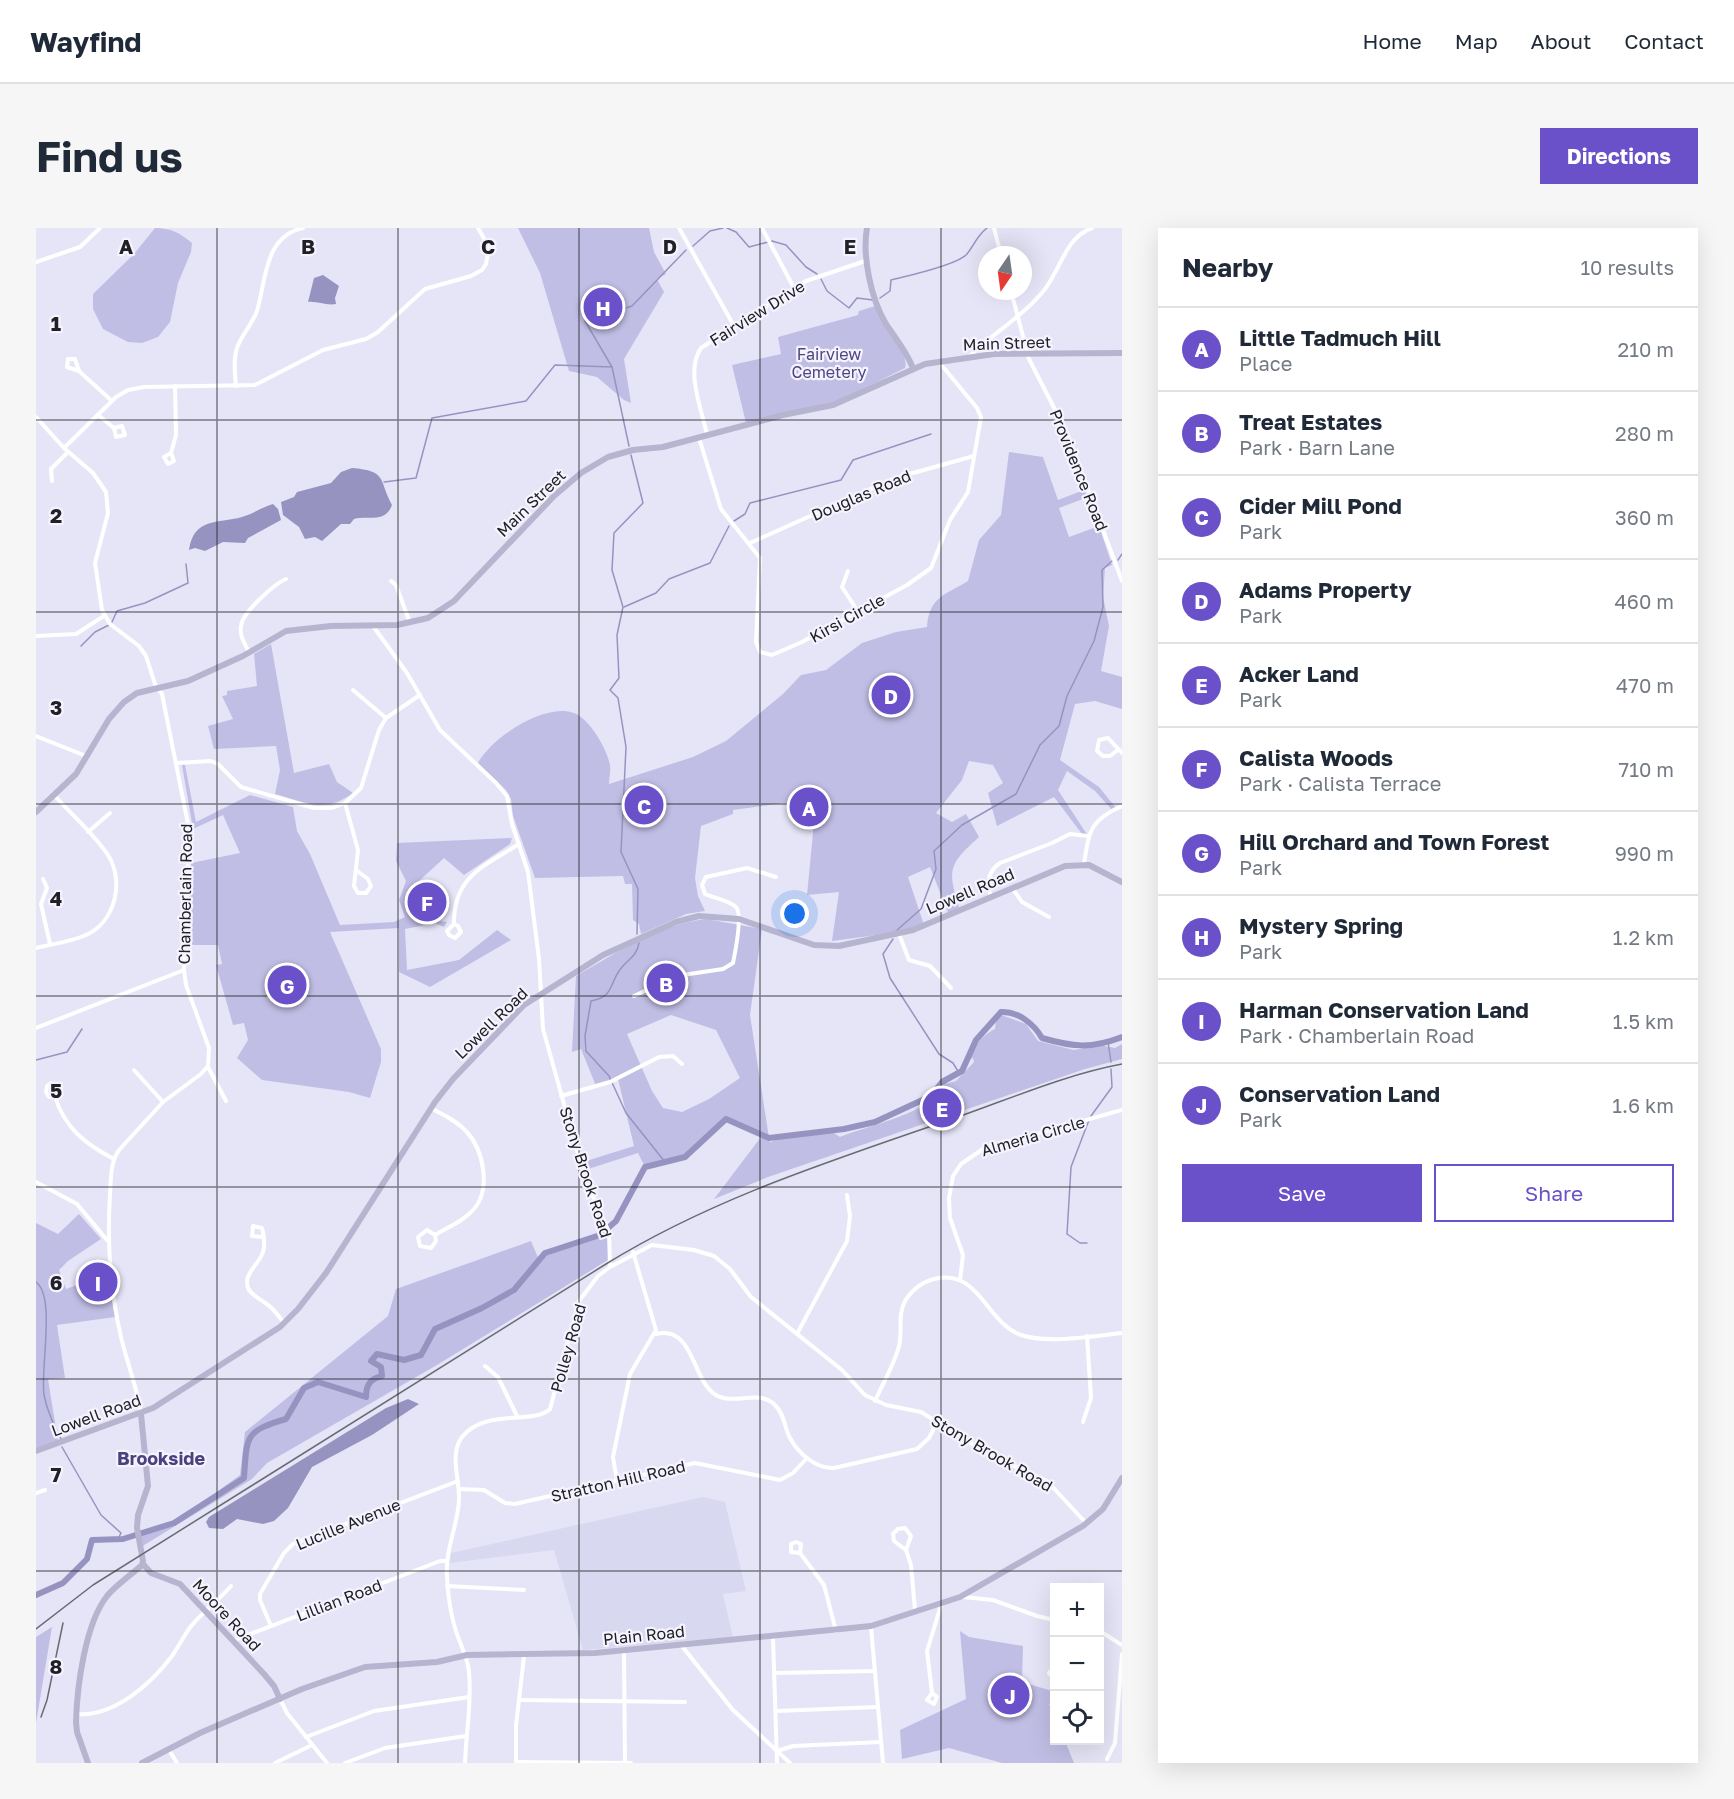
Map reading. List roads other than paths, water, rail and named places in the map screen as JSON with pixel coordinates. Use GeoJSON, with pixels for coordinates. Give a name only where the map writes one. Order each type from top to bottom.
{"type":"FeatureCollection","features":[{"type":"Feature","properties":{"kind":"main road"},"geometry":{"type":"LineString","coordinates":[[867,228],[865,261],[884,320],[902,344],[913,368]]}},
{"type":"Feature","properties":{"kind":"main road","name":"Main Street"},"geometry":{"type":"LineString","coordinates":[[36,811],[55,796],[76,774],[116,709],[137,693],[188,681],[292,629],[373,626],[410,623],[428,618],[453,602],[554,496],[590,467],[618,453],[663,447],[783,415],[837,404],[913,368],[939,362],[970,357],[1028,354],[1122,353]]}},
{"type":"Feature","properties":{"kind":"main road"},"geometry":{"type":"LineString","coordinates":[[1083,864],[1122,882]]}},
{"type":"Feature","properties":{"kind":"main road","name":"Lowell Road"},"geometry":{"type":"LineString","coordinates":[[36,1451],[141,1414],[259,1342],[284,1323],[326,1272],[432,1108],[476,1054],[515,1014],[539,995],[627,942],[676,922],[699,916],[738,919],[824,946],[899,934],[1058,868],[1083,864]]}},
{"type":"Feature","properties":{"kind":"main road"},"geometry":{"type":"LineString","coordinates":[[88,1763],[77,1732],[76,1714],[87,1647],[99,1609],[111,1591],[143,1564],[137,1534],[138,1515],[148,1486],[141,1414]]}},
{"type":"Feature","properties":{"kind":"main road","name":"Plain Road"},"geometry":{"type":"LineString","coordinates":[[142,1763],[200,1733],[357,1669],[436,1662],[467,1655],[563,1656],[871,1626],[915,1610],[972,1594],[1087,1523],[1103,1509],[1122,1478]]}},
{"type":"Feature","properties":{"kind":"main road","name":"Moore Road"},"geometry":{"type":"LineString","coordinates":[[143,1564],[151,1573],[176,1581],[274,1686],[280,1699]]}},
{"type":"Feature","properties":{"kind":"street"},"geometry":{"type":"LineString","coordinates":[[36,262],[80,247],[100,228]]}},
{"type":"Feature","properties":{"kind":"street"},"geometry":{"type":"LineString","coordinates":[[236,386],[237,348],[255,317],[262,280],[273,252],[284,235],[303,228]]}},
{"type":"Feature","properties":{"kind":"street"},"geometry":{"type":"LineString","coordinates":[[52,481],[50,470],[66,450],[112,401],[134,388],[236,386],[261,383],[323,350],[366,339],[378,332],[425,289],[477,274],[486,264],[489,252],[487,242],[478,228]]}},
{"type":"Feature","properties":{"kind":"street"},"geometry":{"type":"LineString","coordinates":[[679,228],[734,326]]}},
{"type":"Feature","properties":{"kind":"street"},"geometry":{"type":"LineString","coordinates":[[762,228],[794,288]]}},
{"type":"Feature","properties":{"kind":"street"},"geometry":{"type":"LineString","coordinates":[[994,228],[999,246]]}},
{"type":"Feature","properties":{"kind":"street"},"geometry":{"type":"LineString","coordinates":[[970,357],[1047,287],[1076,237],[1092,228]]}},
{"type":"Feature","properties":{"kind":"street","name":"Fairview Drive"},"geometry":{"type":"LineString","coordinates":[[707,435],[694,364],[701,348],[794,288],[824,274],[865,261]]}},
{"type":"Feature","properties":{"kind":"street","name":"Providence Road"},"geometry":{"type":"LineString","coordinates":[[1013,300],[1028,354],[1067,433],[1122,581]]}},
{"type":"Feature","properties":{"kind":"street","name":"Kirsi Circle"},"geometry":{"type":"LineString","coordinates":[[699,438],[721,509],[750,543],[761,562],[755,637],[757,647],[762,654],[772,655],[791,648],[857,610],[907,585],[931,568],[950,520],[968,492],[981,415],[939,362]]}},
{"type":"Feature","properties":{"kind":"street"},"geometry":{"type":"LineString","coordinates":[[79,370],[112,401]]}},
{"type":"Feature","properties":{"kind":"street"},"geometry":{"type":"LineString","coordinates":[[171,453],[176,435],[175,386]]}},
{"type":"Feature","properties":{"kind":"street"},"geometry":{"type":"LineString","coordinates":[[98,415],[114,428]]}},
{"type":"Feature","properties":{"kind":"street"},"geometry":{"type":"LineString","coordinates":[[36,417],[66,450],[93,473],[107,496],[108,513],[95,562],[104,616],[76,634],[36,636]]}},
{"type":"Feature","properties":{"kind":"street","name":"Douglas Road"},"geometry":{"type":"LineString","coordinates":[[750,543],[895,478],[974,456]]}},
{"type":"Feature","properties":{"kind":"street"},"geometry":{"type":"LineString","coordinates":[[848,571],[842,586],[857,610]]}},
{"type":"Feature","properties":{"kind":"street"},"geometry":{"type":"LineString","coordinates":[[249,652],[241,635],[241,623],[258,602],[285,579]]}},
{"type":"Feature","properties":{"kind":"street"},"geometry":{"type":"LineString","coordinates":[[391,581],[396,585],[410,623]]}},
{"type":"Feature","properties":{"kind":"street","name":"Chamberlain Road"},"geometry":{"type":"LineString","coordinates":[[104,616],[110,624],[139,646],[162,694],[189,829],[184,970],[188,990],[209,1048],[208,1066]]}},
{"type":"Feature","properties":{"kind":"street","name":"Stony Brook Road"},"geometry":{"type":"LineString","coordinates":[[373,626],[420,695],[440,730],[504,791],[528,872],[539,959],[539,995],[543,1029],[585,1179],[609,1232],[610,1267]]}},
{"type":"Feature","properties":{"kind":"street"},"geometry":{"type":"LineString","coordinates":[[353,690],[386,718]]}},
{"type":"Feature","properties":{"kind":"street"},"geometry":{"type":"LineString","coordinates":[[176,763],[211,761],[218,764],[241,787],[287,802],[323,810],[345,803],[362,788],[379,730],[386,718],[420,695]]}},
{"type":"Feature","properties":{"kind":"street"},"geometry":{"type":"LineString","coordinates":[[36,736],[87,756]]}},
{"type":"Feature","properties":{"kind":"street"},"geometry":{"type":"LineString","coordinates":[[1108,738],[1120,751],[1110,756],[1103,756],[1097,751],[1096,745],[1102,739],[1108,738]]}},
{"type":"Feature","properties":{"kind":"street"},"geometry":{"type":"LineString","coordinates":[[36,948],[76,939],[94,931],[105,919],[114,902],[117,886],[112,863],[88,832],[55,796]]}},
{"type":"Feature","properties":{"kind":"street"},"geometry":{"type":"LineString","coordinates":[[345,803],[357,845],[354,889],[361,894],[366,893],[371,886],[369,881],[356,870]]}},
{"type":"Feature","properties":{"kind":"street"},"geometry":{"type":"LineString","coordinates":[[1083,864],[1088,836],[1100,817],[1122,806]]}},
{"type":"Feature","properties":{"kind":"street"},"geometry":{"type":"LineString","coordinates":[[88,832],[110,813]]}},
{"type":"Feature","properties":{"kind":"street"},"geometry":{"type":"LineString","coordinates":[[991,897],[988,879],[1000,863],[1053,843],[1070,834],[1088,836]]}},
{"type":"Feature","properties":{"kind":"street"},"geometry":{"type":"LineString","coordinates":[[454,924],[456,896],[466,880],[519,843]]}},
{"type":"Feature","properties":{"kind":"street"},"geometry":{"type":"LineString","coordinates":[[634,996],[676,976],[731,965],[737,945],[736,907],[705,894],[702,887],[705,879],[715,874],[747,868],[776,877]]}},
{"type":"Feature","properties":{"kind":"street"},"geometry":{"type":"LineString","coordinates":[[43,879],[47,888],[41,904],[50,944]]}},
{"type":"Feature","properties":{"kind":"street"},"geometry":{"type":"LineString","coordinates":[[1012,888],[1022,902],[1050,917]]}},
{"type":"Feature","properties":{"kind":"street"},"geometry":{"type":"LineString","coordinates":[[899,934],[909,960],[928,964],[937,976],[951,988]]}},
{"type":"Feature","properties":{"kind":"street"},"geometry":{"type":"LineString","coordinates":[[36,1028],[57,1022],[184,970]]}},
{"type":"Feature","properties":{"kind":"street"},"geometry":{"type":"LineString","coordinates":[[561,1096],[596,1086],[664,1056],[675,1057],[682,1064]]}},
{"type":"Feature","properties":{"kind":"street"},"geometry":{"type":"LineString","coordinates":[[141,1414],[120,1334],[107,1240],[114,1159],[163,1102],[201,1074],[208,1066],[226,1101]]}},
{"type":"Feature","properties":{"kind":"street"},"geometry":{"type":"LineString","coordinates":[[134,1070],[163,1102]]}},
{"type":"Feature","properties":{"kind":"street"},"geometry":{"type":"LineString","coordinates":[[55,1097],[63,1118],[72,1131],[114,1159]]}},
{"type":"Feature","properties":{"kind":"street"},"geometry":{"type":"LineString","coordinates":[[432,1108],[456,1122],[470,1136],[478,1152],[484,1186],[482,1197],[471,1212],[435,1235]]}},
{"type":"Feature","properties":{"kind":"street","name":"Almeria Circle"},"geometry":{"type":"LineString","coordinates":[[960,1280],[963,1255],[950,1218],[949,1198],[953,1176],[961,1164],[983,1149],[1122,1110]]}},
{"type":"Feature","properties":{"kind":"street"},"geometry":{"type":"LineString","coordinates":[[36,1182],[72,1200],[107,1240]]}},
{"type":"Feature","properties":{"kind":"street"},"geometry":{"type":"LineString","coordinates":[[798,1332],[838,1258],[849,1230],[847,1195]]}},
{"type":"Feature","properties":{"kind":"street"},"geometry":{"type":"LineString","coordinates":[[427,1230],[435,1235],[436,1241],[431,1248],[423,1248],[418,1243],[422,1232],[427,1230]]}},
{"type":"Feature","properties":{"kind":"street"},"geometry":{"type":"LineString","coordinates":[[263,1237],[263,1252],[249,1274],[248,1286],[252,1294],[271,1306],[284,1323]]}},
{"type":"Feature","properties":{"kind":"street","name":"Stony Brook Road"},"geometry":{"type":"LineString","coordinates":[[610,1267],[633,1252],[652,1245],[694,1250],[714,1256],[730,1269],[752,1297],[842,1370],[862,1393],[875,1401],[918,1411],[988,1454],[1051,1484],[1087,1523]]}},
{"type":"Feature","properties":{"kind":"street"},"geometry":{"type":"LineString","coordinates":[[617,1481],[613,1457],[630,1374],[636,1361],[656,1334],[652,1310],[633,1252]]}},
{"type":"Feature","properties":{"kind":"street","name":"Polley Road"},"geometry":{"type":"LineString","coordinates":[[465,1763],[469,1697],[467,1655],[458,1636],[447,1586],[447,1561],[458,1512],[457,1449],[463,1436],[476,1426],[517,1416],[540,1416],[550,1409],[579,1301],[598,1276],[610,1267]]}},
{"type":"Feature","properties":{"kind":"street"},"geometry":{"type":"LineString","coordinates":[[875,1401],[898,1348],[900,1316],[907,1299],[920,1286],[932,1280],[960,1280],[976,1290],[998,1321],[1014,1333],[1038,1338],[1122,1334]]}},
{"type":"Feature","properties":{"kind":"street"},"geometry":{"type":"LineString","coordinates":[[656,1334],[676,1336],[684,1343],[705,1386],[719,1398],[732,1401],[760,1398],[775,1404],[783,1414],[790,1438],[807,1458],[823,1467],[834,1468],[911,1450],[925,1442],[937,1422]]}},
{"type":"Feature","properties":{"kind":"street"},"geometry":{"type":"LineString","coordinates":[[1083,1422],[1091,1398],[1087,1336]]}},
{"type":"Feature","properties":{"kind":"street"},"geometry":{"type":"LineString","coordinates":[[485,1366],[498,1377],[517,1416]]}},
{"type":"Feature","properties":{"kind":"street","name":"Stratton Hill Road"},"geometry":{"type":"LineString","coordinates":[[459,1489],[484,1490],[512,1504],[698,1463],[780,1480],[790,1476],[807,1458]]}},
{"type":"Feature","properties":{"kind":"street","name":"Lucille Avenue"},"geometry":{"type":"LineString","coordinates":[[271,1626],[261,1604],[260,1594],[290,1546],[458,1481]]}},
{"type":"Feature","properties":{"kind":"street"},"geometry":{"type":"LineString","coordinates":[[36,1493],[45,1490]]}},
{"type":"Feature","properties":{"kind":"street"},"geometry":{"type":"LineString","coordinates":[[906,1550],[894,1541],[893,1534],[898,1529],[905,1528],[910,1533],[906,1550],[911,1565],[915,1610]]}},
{"type":"Feature","properties":{"kind":"street"},"geometry":{"type":"LineString","coordinates":[[800,1553],[824,1585],[836,1631]]}},
{"type":"Feature","properties":{"kind":"street","name":"Lillian Road"},"geometry":{"type":"LineString","coordinates":[[231,1641],[440,1561],[447,1561]]}},
{"type":"Feature","properties":{"kind":"street"},"geometry":{"type":"LineString","coordinates":[[76,1714],[95,1714],[107,1710],[151,1679],[205,1612],[231,1586]]}},
{"type":"Feature","properties":{"kind":"street"},"geometry":{"type":"LineString","coordinates":[[447,1586],[524,1590]]}},
{"type":"Feature","properties":{"kind":"street"},"geometry":{"type":"LineString","coordinates":[[972,1594],[1050,1619]]}},
{"type":"Feature","properties":{"kind":"street"},"geometry":{"type":"LineString","coordinates":[[932,1693],[927,1651],[942,1602]]}},
{"type":"Feature","properties":{"kind":"street"},"geometry":{"type":"LineString","coordinates":[[871,1626],[883,1763]]}},
{"type":"Feature","properties":{"kind":"street"},"geometry":{"type":"LineString","coordinates":[[1104,1634],[1122,1645]]}},
{"type":"Feature","properties":{"kind":"street"},"geometry":{"type":"LineString","coordinates":[[773,1637],[777,1763]]}},
{"type":"Feature","properties":{"kind":"street"},"geometry":{"type":"LineString","coordinates":[[680,1644],[733,1710],[790,1763]]}},
{"type":"Feature","properties":{"kind":"street"},"geometry":{"type":"LineString","coordinates":[[624,1650],[625,1763]]}},
{"type":"Feature","properties":{"kind":"street"},"geometry":{"type":"LineString","coordinates":[[1107,1758],[1115,1743],[1122,1654]]}},
{"type":"Feature","properties":{"kind":"street"},"geometry":{"type":"LineString","coordinates":[[524,1656],[516,1762],[631,1763]]}},
{"type":"Feature","properties":{"kind":"street"},"geometry":{"type":"LineString","coordinates":[[775,1673],[875,1671]]}},
{"type":"Feature","properties":{"kind":"street"},"geometry":{"type":"LineString","coordinates":[[306,1737],[374,1712],[469,1697]]}},
{"type":"Feature","properties":{"kind":"street"},"geometry":{"type":"LineString","coordinates":[[280,1699],[281,1705],[327,1763]]}},
{"type":"Feature","properties":{"kind":"street"},"geometry":{"type":"LineString","coordinates":[[519,1701],[685,1702]]}},
{"type":"Feature","properties":{"kind":"street"},"geometry":{"type":"LineString","coordinates":[[776,1711],[878,1707]]}},
{"type":"Feature","properties":{"kind":"street"},"geometry":{"type":"LineString","coordinates":[[345,1763],[385,1748],[466,1736]]}},
{"type":"Feature","properties":{"kind":"street"},"geometry":{"type":"LineString","coordinates":[[776,1751],[793,1746],[881,1742]]}},
{"type":"Feature","properties":{"kind":"street"},"geometry":{"type":"LineString","coordinates":[[275,1763],[312,1745]]}},
{"type":"Feature","properties":{"kind":"street"},"geometry":{"type":"LineString","coordinates":[[169,1749],[177,1763]]}},
{"type":"Feature","properties":{"kind":"waterway"},"geometry":{"type":"LineString","coordinates":[[693,246],[710,231],[723,228]]}},
{"type":"Feature","properties":{"kind":"waterway"},"geometry":{"type":"LineString","coordinates":[[727,228],[736,232],[749,247],[772,241],[786,245],[806,267],[817,274]]}},
{"type":"Feature","properties":{"kind":"waterway"},"geometry":{"type":"LineString","coordinates":[[880,298],[890,291],[891,280],[932,270],[962,258],[987,228]]}},
{"type":"Feature","properties":{"kind":"waterway"},"geometry":{"type":"LineString","coordinates":[[629,446],[612,367],[585,321],[632,306],[686,250]]}},
{"type":"Feature","properties":{"kind":"waterway"},"geometry":{"type":"LineString","coordinates":[[821,279],[827,291],[849,308],[857,298],[873,300]]}},
{"type":"Feature","properties":{"kind":"waterway"},"geometry":{"type":"LineString","coordinates":[[384,482],[416,478],[432,418],[526,401],[555,365],[612,367]]}},
{"type":"Feature","properties":{"kind":"waterway"},"geometry":{"type":"LineString","coordinates":[[734,521],[745,514],[750,503],[841,480],[853,460],[931,434]]}},
{"type":"Feature","properties":{"kind":"waterway"},"geometry":{"type":"LineString","coordinates":[[631,455],[643,503],[614,533],[612,570],[623,607],[617,635],[619,678],[610,690],[618,698],[626,747],[621,852],[638,889],[637,934]]}},
{"type":"Feature","properties":{"kind":"waterway"},"geometry":{"type":"LineString","coordinates":[[624,607],[656,593],[669,579],[710,563],[729,526]]}},
{"type":"Feature","properties":{"kind":"waterway"},"geometry":{"type":"LineString","coordinates":[[1118,560],[1122,554]]}},
{"type":"Feature","properties":{"kind":"waterway"},"geometry":{"type":"LineString","coordinates":[[896,931],[921,909],[936,869],[934,851],[962,825],[1016,794],[1040,745],[1059,726],[1067,696],[1094,641],[1103,607],[1102,570],[1112,561]]}},
{"type":"Feature","properties":{"kind":"waterway"},"geometry":{"type":"LineString","coordinates":[[112,622],[117,611],[145,603],[188,583],[186,564]]}},
{"type":"Feature","properties":{"kind":"waterway"},"geometry":{"type":"LineString","coordinates":[[81,646],[95,632],[109,625]]}},
{"type":"Feature","properties":{"kind":"waterway"},"geometry":{"type":"LineString","coordinates":[[893,939],[883,954],[890,978],[939,1054],[953,1063],[959,1073]]}},
{"type":"Feature","properties":{"kind":"waterway"},"geometry":{"type":"LineString","coordinates":[[639,943],[636,952],[619,971],[607,994],[591,1001],[585,1036],[586,1051],[609,1076],[626,1113],[665,1162]]}},
{"type":"Feature","properties":{"kind":"waterway"},"geometry":{"type":"LineString","coordinates":[[36,1595],[63,1583],[87,1559],[92,1540],[123,1539],[174,1523],[244,1478],[250,1438],[262,1428],[286,1419],[304,1388],[318,1382],[366,1397],[370,1383],[382,1376],[381,1367],[371,1361],[377,1354],[404,1360],[421,1355],[435,1329],[482,1308],[514,1290],[545,1253],[600,1235],[616,1221],[645,1167],[685,1157],[726,1119],[769,1138],[844,1129],[875,1122],[931,1096],[942,1082],[962,1071],[976,1040],[1001,1012],[1025,1019],[1042,1038],[1063,1043],[1091,1045],[1122,1037]]}},
{"type":"Feature","properties":{"kind":"waterway"},"geometry":{"type":"LineString","coordinates":[[36,1060],[67,1052],[82,1029]]}},
{"type":"Feature","properties":{"kind":"waterway"},"geometry":{"type":"LineString","coordinates":[[1108,1042],[1111,1062]]}},
{"type":"Feature","properties":{"kind":"waterway"},"geometry":{"type":"LineString","coordinates":[[1091,1116],[1112,1087],[1111,1069]]}},
{"type":"Feature","properties":{"kind":"waterway"},"geometry":{"type":"LineString","coordinates":[[1087,1243],[1080,1243],[1067,1234],[1071,1167],[1089,1120]]}},
{"type":"Feature","properties":{"kind":"waterway"},"geometry":{"type":"LineString","coordinates":[[36,1282],[42,1290],[45,1302],[44,1395],[61,1439]]}},
{"type":"Feature","properties":{"kind":"waterway"},"geometry":{"type":"LineString","coordinates":[[62,1447],[101,1515],[121,1533],[118,1539]]}},
{"type":"Feature","properties":{"kind":"railway"},"geometry":{"type":"LineString","coordinates":[[36,1629],[93,1585],[606,1264],[688,1219],[817,1166],[1056,1082],[1122,1064]]}},
{"type":"Feature","properties":{"kind":"railway"},"geometry":{"type":"LineString","coordinates":[[41,1717],[47,1700],[63,1623]]}},
{"type":"Feature","properties":{"kind":"place","name":"Mystery Spring"},"geometry":{"type":"Point","coordinates":[603,307]}},
{"type":"Feature","properties":{"kind":"place","name":"Adams Property"},"geometry":{"type":"Point","coordinates":[891,695]}},
{"type":"Feature","properties":{"kind":"place","name":"Cider Mill Pond"},"geometry":{"type":"Point","coordinates":[644,805]}},
{"type":"Feature","properties":{"kind":"place","name":"Little Tadmuch Hill"},"geometry":{"type":"Point","coordinates":[809,807]}},
{"type":"Feature","properties":{"kind":"place","name":"Calista Woods"},"geometry":{"type":"Point","coordinates":[427,902]}},
{"type":"Feature","properties":{"kind":"place","name":"Treat Estates"},"geometry":{"type":"Point","coordinates":[666,983]}},
{"type":"Feature","properties":{"kind":"place","name":"Hill Orchard and Town Forest"},"geometry":{"type":"Point","coordinates":[287,985]}},
{"type":"Feature","properties":{"kind":"place","name":"Acker Land"},"geometry":{"type":"Point","coordinates":[942,1108]}},
{"type":"Feature","properties":{"kind":"place","name":"Harman Conservation Land"},"geometry":{"type":"Point","coordinates":[98,1282]}},
{"type":"Feature","properties":{"kind":"place","name":"Conservation Land"},"geometry":{"type":"Point","coordinates":[1010,1695]}},
{"type":"Feature","properties":{"kind":"district","name":"Brookside"},"geometry":{"type":"Point","coordinates":[161,1459]}},
{"type":"Feature","properties":{"kind":"park label","name":"Fairview Cemetery"},"geometry":{"type":"Point","coordinates":[829,363]}}]}
